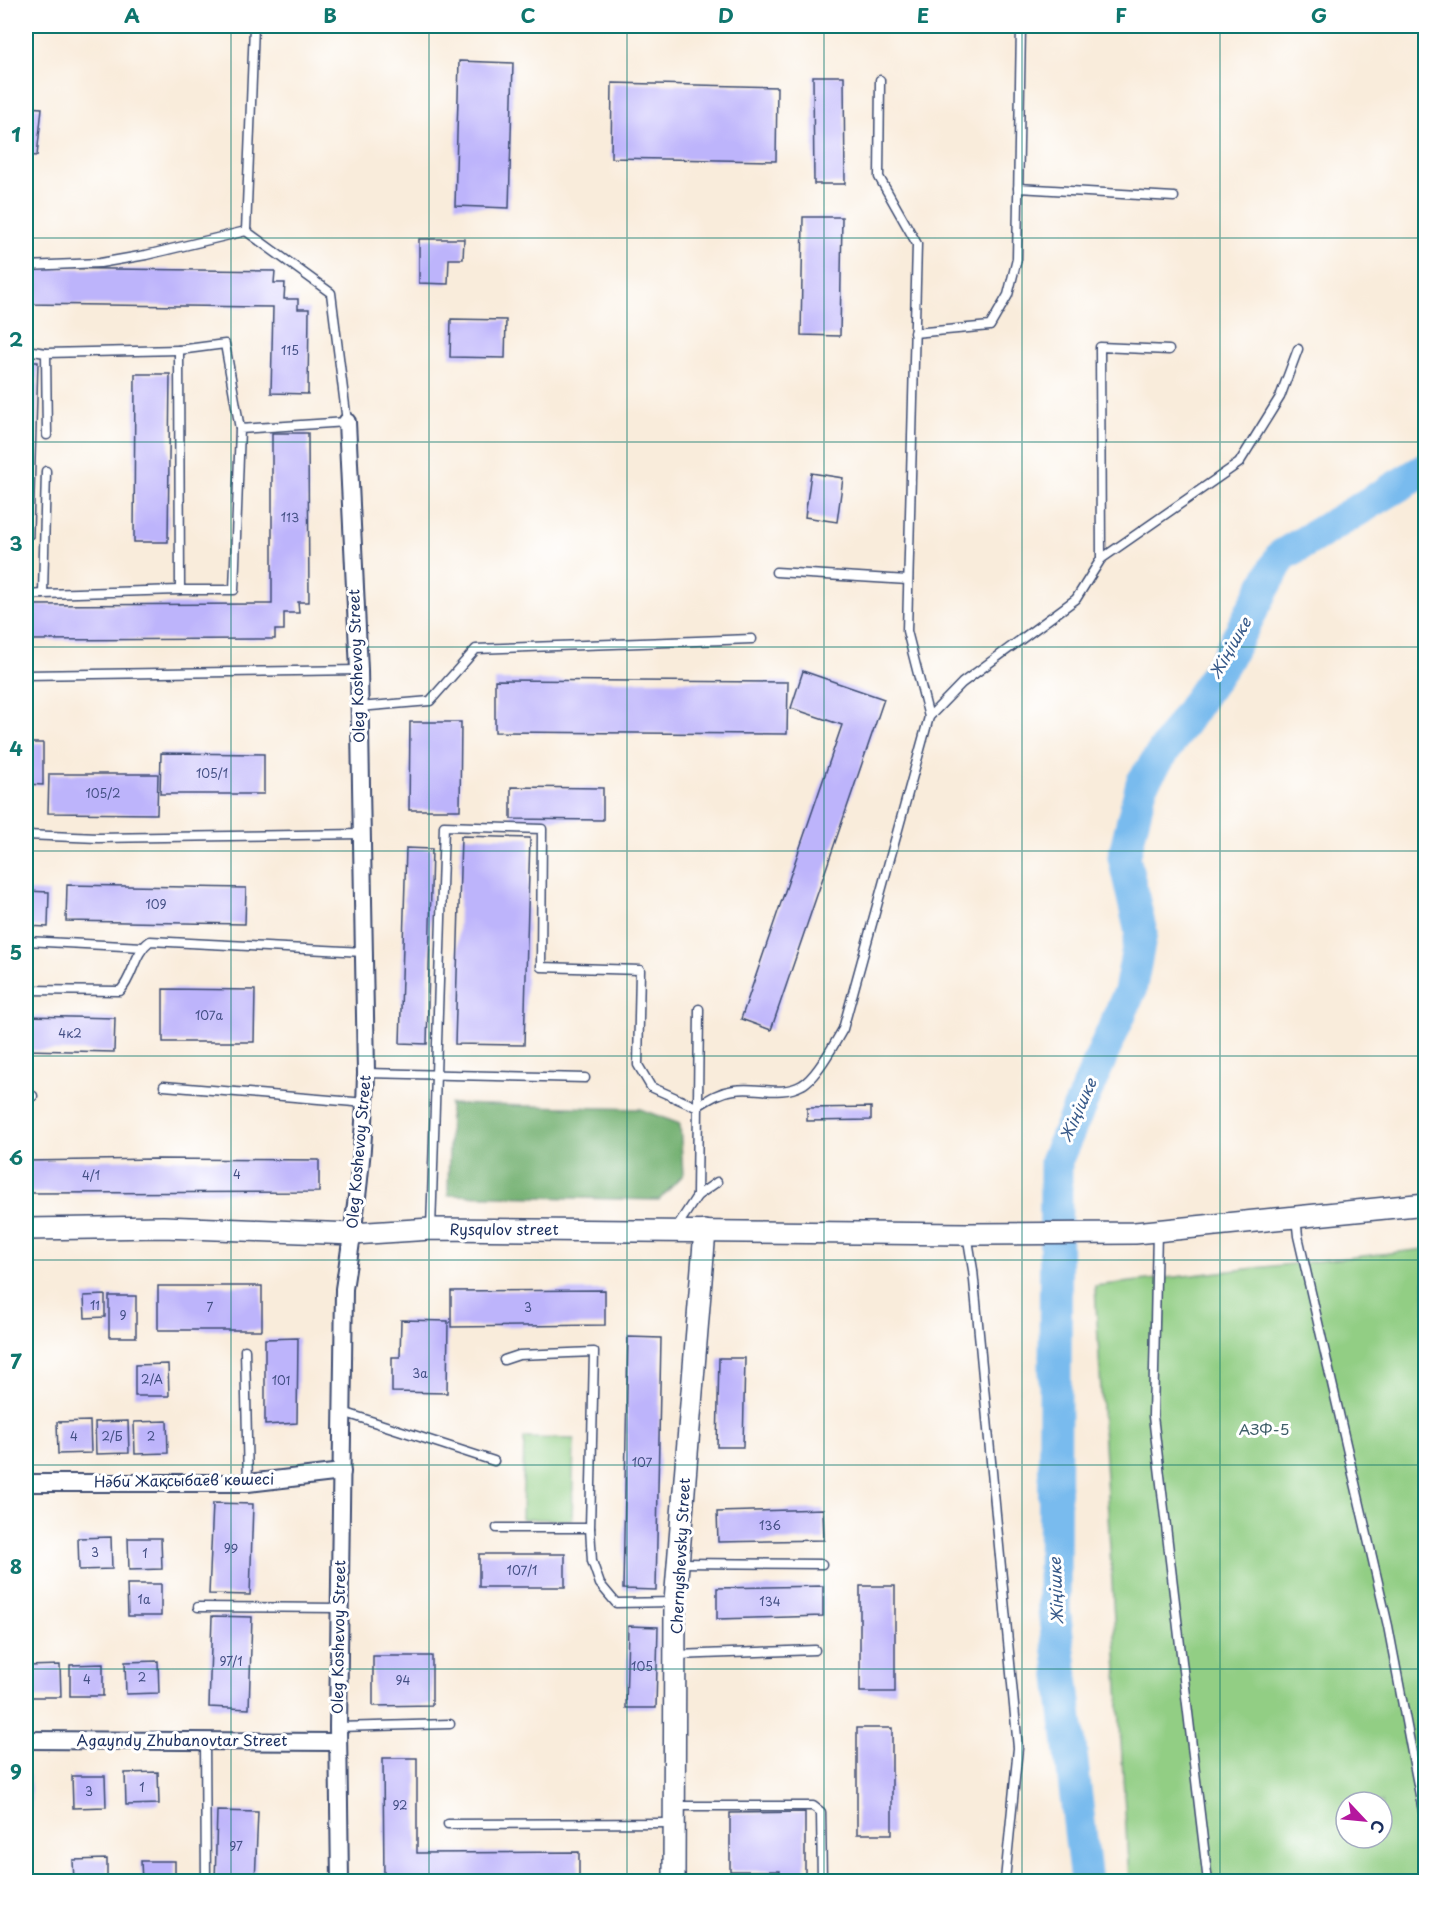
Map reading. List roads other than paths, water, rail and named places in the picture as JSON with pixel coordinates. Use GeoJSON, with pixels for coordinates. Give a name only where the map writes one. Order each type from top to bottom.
{"type":"FeatureCollection","features":[{"type":"Feature","properties":{"kind":"street","name":"Oleg Koshevoy Street"},"geometry":{"type":"LineString","coordinates":[[340,1881],[338,1735],[344,1289],[353,1234],[366,1103],[359,670],[347,422]]}},
{"type":"Feature","properties":{"kind":"street","name":"Rysqulov street"},"geometry":{"type":"LineString","coordinates":[[26,1229],[163,1227],[353,1234],[431,1229],[975,1234],[1135,1233],[1425,1204]]}},
{"type":"Feature","properties":{"kind":"street","name":"Chernyshevsky Street"},"geometry":{"type":"LineString","coordinates":[[674,1881],[675,1602],[705,1231]]}},
{"type":"Feature","properties":{"kind":"street","name":"Нәби Жақсыбаев көшесі"},"geometry":{"type":"LineString","coordinates":[[26,1483],[248,1482],[342,1472]]}},
{"type":"Feature","properties":{"kind":"street","name":"Agayndy Zhubanovtar Street"},"geometry":{"type":"LineString","coordinates":[[26,1740],[205,1741],[338,1735]]}},
{"type":"Feature","properties":{"kind":"lane"},"geometry":{"type":"LineString","coordinates":[[246,231],[254,26]]}},
{"type":"Feature","properties":{"kind":"lane"},"geometry":{"type":"LineString","coordinates":[[914,333],[990,326],[1008,294],[1017,259],[1021,26]]}},
{"type":"Feature","properties":{"kind":"lane"},"geometry":{"type":"LineString","coordinates":[[880,80],[879,177],[917,244],[907,631],[929,717]]}},
{"type":"Feature","properties":{"kind":"lane"},"geometry":{"type":"LineString","coordinates":[[1018,188],[1174,196]]}},
{"type":"Feature","properties":{"kind":"lane"},"geometry":{"type":"LineString","coordinates":[[26,266],[100,263],[158,253],[246,231]]}},
{"type":"Feature","properties":{"kind":"lane"},"geometry":{"type":"LineString","coordinates":[[240,429],[347,422],[331,293],[246,231]]}},
{"type":"Feature","properties":{"kind":"lane"},"geometry":{"type":"LineString","coordinates":[[26,350],[46,353],[179,350],[225,344],[240,429],[234,590],[26,595]]}},
{"type":"Feature","properties":{"kind":"lane"},"geometry":{"type":"LineString","coordinates":[[1101,560],[1100,347],[1169,350]]}},
{"type":"Feature","properties":{"kind":"lane"},"geometry":{"type":"LineString","coordinates":[[696,1107],[717,1094],[735,1089],[780,1092],[804,1084],[825,1059],[843,1029],[929,717],[962,683],[1076,599],[1101,560],[1239,463],[1280,397],[1298,349]]}},
{"type":"Feature","properties":{"kind":"lane"},"geometry":{"type":"LineString","coordinates":[[179,350],[180,590]]}},
{"type":"Feature","properties":{"kind":"lane"},"geometry":{"type":"LineString","coordinates":[[46,353],[47,435]]}},
{"type":"Feature","properties":{"kind":"lane"},"geometry":{"type":"LineString","coordinates":[[43,594],[46,471]]}},
{"type":"Feature","properties":{"kind":"lane"},"geometry":{"type":"LineString","coordinates":[[776,572],[908,580]]}},
{"type":"Feature","properties":{"kind":"lane"},"geometry":{"type":"LineString","coordinates":[[359,707],[430,701],[476,649],[752,639]]}},
{"type":"Feature","properties":{"kind":"lane"},"geometry":{"type":"LineString","coordinates":[[26,675],[359,670]]}},
{"type":"Feature","properties":{"kind":"lane"},"geometry":{"type":"LineString","coordinates":[[431,1229],[444,826],[542,829],[541,967],[640,970],[638,1065],[651,1087],[696,1107]]}},
{"type":"Feature","properties":{"kind":"lane"},"geometry":{"type":"LineString","coordinates":[[26,835],[98,838],[362,834]]}},
{"type":"Feature","properties":{"kind":"lane"},"geometry":{"type":"LineString","coordinates":[[26,941],[143,946]]}},
{"type":"Feature","properties":{"kind":"lane"},"geometry":{"type":"LineString","coordinates":[[26,990],[120,991],[126,984],[136,957],[143,946],[150,941],[364,952]]}},
{"type":"Feature","properties":{"kind":"lane"},"geometry":{"type":"LineString","coordinates":[[697,1196],[696,1107],[699,1009]]}},
{"type":"Feature","properties":{"kind":"lane"},"geometry":{"type":"LineString","coordinates":[[366,1072],[585,1078]]}},
{"type":"Feature","properties":{"kind":"lane"},"geometry":{"type":"LineString","coordinates":[[164,1086],[366,1103]]}},
{"type":"Feature","properties":{"kind":"lane"},"geometry":{"type":"LineString","coordinates":[[674,1231],[697,1196],[717,1182]]}},
{"type":"Feature","properties":{"kind":"lane"},"geometry":{"type":"LineString","coordinates":[[1296,1217],[1298,1236],[1388,1626],[1425,1827]]}},
{"type":"Feature","properties":{"kind":"lane"},"geometry":{"type":"LineString","coordinates":[[1157,1231],[1153,1416],[1208,1881]]}},
{"type":"Feature","properties":{"kind":"lane"},"geometry":{"type":"LineString","coordinates":[[975,1234],[973,1270],[1018,1748],[1005,1880],[1002,1881]]}},
{"type":"Feature","properties":{"kind":"lane"},"geometry":{"type":"LineString","coordinates":[[244,1350],[248,1482]]}},
{"type":"Feature","properties":{"kind":"lane"},"geometry":{"type":"LineString","coordinates":[[504,1360],[519,1355],[594,1352],[590,1528],[592,1561],[600,1584],[616,1603],[675,1602]]}},
{"type":"Feature","properties":{"kind":"lane"},"geometry":{"type":"LineString","coordinates":[[342,1412],[494,1461]]}},
{"type":"Feature","properties":{"kind":"lane"},"geometry":{"type":"LineString","coordinates":[[497,1528],[590,1528]]}},
{"type":"Feature","properties":{"kind":"lane"},"geometry":{"type":"LineString","coordinates":[[678,1563],[822,1564]]}},
{"type":"Feature","properties":{"kind":"lane"},"geometry":{"type":"LineString","coordinates":[[198,1607],[340,1608]]}},
{"type":"Feature","properties":{"kind":"lane"},"geometry":{"type":"LineString","coordinates":[[676,1655],[815,1650]]}},
{"type":"Feature","properties":{"kind":"lane"},"geometry":{"type":"LineString","coordinates":[[338,1735],[450,1724]]}},
{"type":"Feature","properties":{"kind":"lane"},"geometry":{"type":"LineString","coordinates":[[205,1741],[206,1881]]}},
{"type":"Feature","properties":{"kind":"lane"},"geometry":{"type":"LineString","coordinates":[[448,1824],[675,1815],[813,1806],[821,1812],[822,1881]]}},
{"type":"Feature","properties":{"kind":"waterway","name":"Жіңішке"},"geometry":{"type":"LineString","coordinates":[[1086,1882],[1054,1609],[1056,1161],[1130,991],[1141,933],[1124,857],[1142,783],[1225,661],[1281,556],[1426,469]]}},
{"type":"Feature","properties":{"kind":"park label","name":"АЗФ-5"},"geometry":{"type":"Point","coordinates":[1264,1430]}}]}
